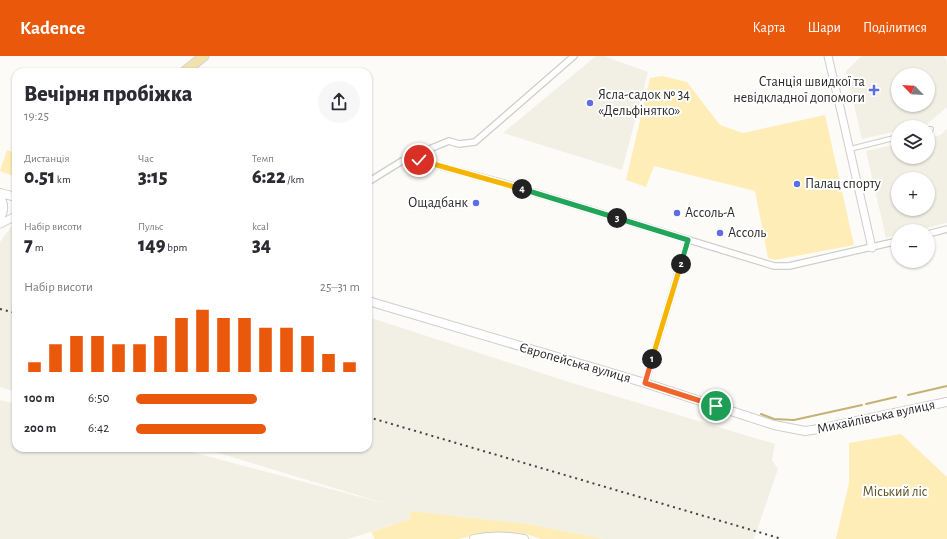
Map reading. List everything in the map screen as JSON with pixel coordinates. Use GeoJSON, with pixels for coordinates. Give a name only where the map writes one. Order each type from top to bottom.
{"type":"FeatureCollection","features":[{"type":"Feature","properties":{"kind":"main road"},"geometry":{"type":"LineString","coordinates":[[189,68],[204,56]]}},
{"type":"Feature","properties":{"kind":"main road"},"geometry":{"type":"LineString","coordinates":[[0,193],[12,196]]}},
{"type":"Feature","properties":{"kind":"main road","name":"Європейська вулиця"},"geometry":{"type":"LineString","coordinates":[[372,302],[645,383],[774,425],[805,430]]}},
{"type":"Feature","properties":{"kind":"main road","name":"Михайлівська вулиця"},"geometry":{"type":"LineString","coordinates":[[805,430],[819,429],[947,402]]}},
{"type":"Feature","properties":{"kind":"main road"},"geometry":{"type":"LineString","coordinates":[[474,539],[503,536],[524,539]]}},
{"type":"Feature","properties":{"kind":"street"},"geometry":{"type":"LineString","coordinates":[[372,180],[402,161],[415,158],[422,152],[449,141],[459,144],[475,142],[574,56]]}},
{"type":"Feature","properties":{"kind":"street"},"geometry":{"type":"LineString","coordinates":[[828,56],[872,248]]}},
{"type":"Feature","properties":{"kind":"street"},"geometry":{"type":"LineString","coordinates":[[850,149],[891,139]]}},
{"type":"Feature","properties":{"kind":"street"},"geometry":{"type":"LineString","coordinates":[[415,158],[424,162],[500,182],[774,266],[789,266],[891,244]]}},
{"type":"Feature","properties":{"kind":"street"},"geometry":{"type":"LineString","coordinates":[[0,196],[4,208],[0,219]]}},
{"type":"Feature","properties":{"kind":"street"},"geometry":{"type":"LineString","coordinates":[[0,224],[12,218]]}},
{"type":"Feature","properties":{"kind":"street"},"geometry":{"type":"LineString","coordinates":[[935,232],[947,229]]}},
{"type":"Feature","properties":{"kind":"street"},"geometry":{"type":"LineString","coordinates":[[645,383],[688,240]]}},
{"type":"Feature","properties":{"kind":"shaded area","name":"Ясла-садок № 34 «Дельфінятко»"},"geometry":{"type":"Polygon","coordinates":[[[596,56],[604,56],[648,72],[622,170],[503,133],[596,56]]]}},
{"type":"Feature","properties":{"kind":"shaded area","name":"Станція швидкої та невідкладної допомоги"},"geometry":{"type":"Polygon","coordinates":[[[862,56],[943,56],[947,61],[947,107],[932,120],[891,120],[891,133],[862,139],[846,71],[862,56]]]}},
{"type":"Feature","properties":{"kind":"shaded area"},"geometry":{"type":"Polygon","coordinates":[[[947,128],[947,223],[935,226],[935,224],[891,224],[891,237],[886,238],[866,151],[891,146],[891,164],[935,164],[935,136],[941,135],[947,128]]]}},
{"type":"Feature","properties":{"kind":"shaded area"},"geometry":{"type":"Polygon","coordinates":[[[12,226],[12,391],[0,387],[0,242],[12,226]]]}},
{"type":"Feature","properties":{"kind":"shaded area"},"geometry":{"type":"Polygon","coordinates":[[[372,318],[572,383],[775,444],[772,460],[778,469],[754,539],[604,539],[528,524],[409,511],[411,519],[348,539],[0,539],[0,400],[12,403],[12,452],[192,452],[390,505],[215,452],[372,452],[372,318]]]}},
{"type":"Feature","properties":{"kind":"green space"},"geometry":{"type":"Polygon","coordinates":[[[662,76],[687,82],[720,125],[743,133],[825,115],[854,245],[775,260],[768,258],[755,191],[654,166],[646,187],[626,180],[650,78],[662,76]]]}},
{"type":"Feature","properties":{"kind":"green space"},"geometry":{"type":"Polygon","coordinates":[[[7,150],[12,152],[12,176],[0,171],[7,150]]]}},
{"type":"Feature","properties":{"kind":"green space","name":"Міський ліс"},"geometry":{"type":"Polygon","coordinates":[[[901,434],[947,477],[947,539],[836,539],[849,483],[849,443],[901,434]]]}},
{"type":"Feature","properties":{"kind":"green space"},"geometry":{"type":"Polygon","coordinates":[[[409,511],[528,524],[604,539],[541,539],[526,534],[504,532],[483,533],[459,539],[375,539],[371,532],[411,519],[409,511]]]}},
{"type":"Feature","properties":{"kind":"waterway"},"geometry":{"type":"LineString","coordinates":[[908,395],[947,386]]}},
{"type":"Feature","properties":{"kind":"waterway"},"geometry":{"type":"LineString","coordinates":[[866,404],[896,397]]}},
{"type":"Feature","properties":{"kind":"waterway"},"geometry":{"type":"LineString","coordinates":[[761,414],[774,419],[794,420],[862,405]]}},
{"type":"Feature","properties":{"kind":"railway"},"geometry":{"type":"LineString","coordinates":[[0,309],[12,312]]}},
{"type":"Feature","properties":{"kind":"railway"},"geometry":{"type":"LineString","coordinates":[[372,418],[782,539]]}},
{"type":"Feature","properties":{"kind":"place","name":"Станція швидкої та невідкладної допомоги"},"geometry":{"type":"Point","coordinates":[874,90]}},
{"type":"Feature","properties":{"kind":"place","name":"Ясла-садок № 34 «Дельфінятко»"},"geometry":{"type":"Point","coordinates":[590,103]}},
{"type":"Feature","properties":{"kind":"place","name":"Палац спорту"},"geometry":{"type":"Point","coordinates":[797,184]}},
{"type":"Feature","properties":{"kind":"place","name":"Ощадбанк"},"geometry":{"type":"Point","coordinates":[476,203]}},
{"type":"Feature","properties":{"kind":"place","name":"Ассоль-А"},"geometry":{"type":"Point","coordinates":[677,213]}},
{"type":"Feature","properties":{"kind":"place","name":"Ассоль"},"geometry":{"type":"Point","coordinates":[720,233]}},
{"type":"Feature","properties":{"kind":"route"},"geometry":{"type":"LineString","coordinates":[[419,160],[500,182],[688,240],[645,383],[716,406]]}}]}
